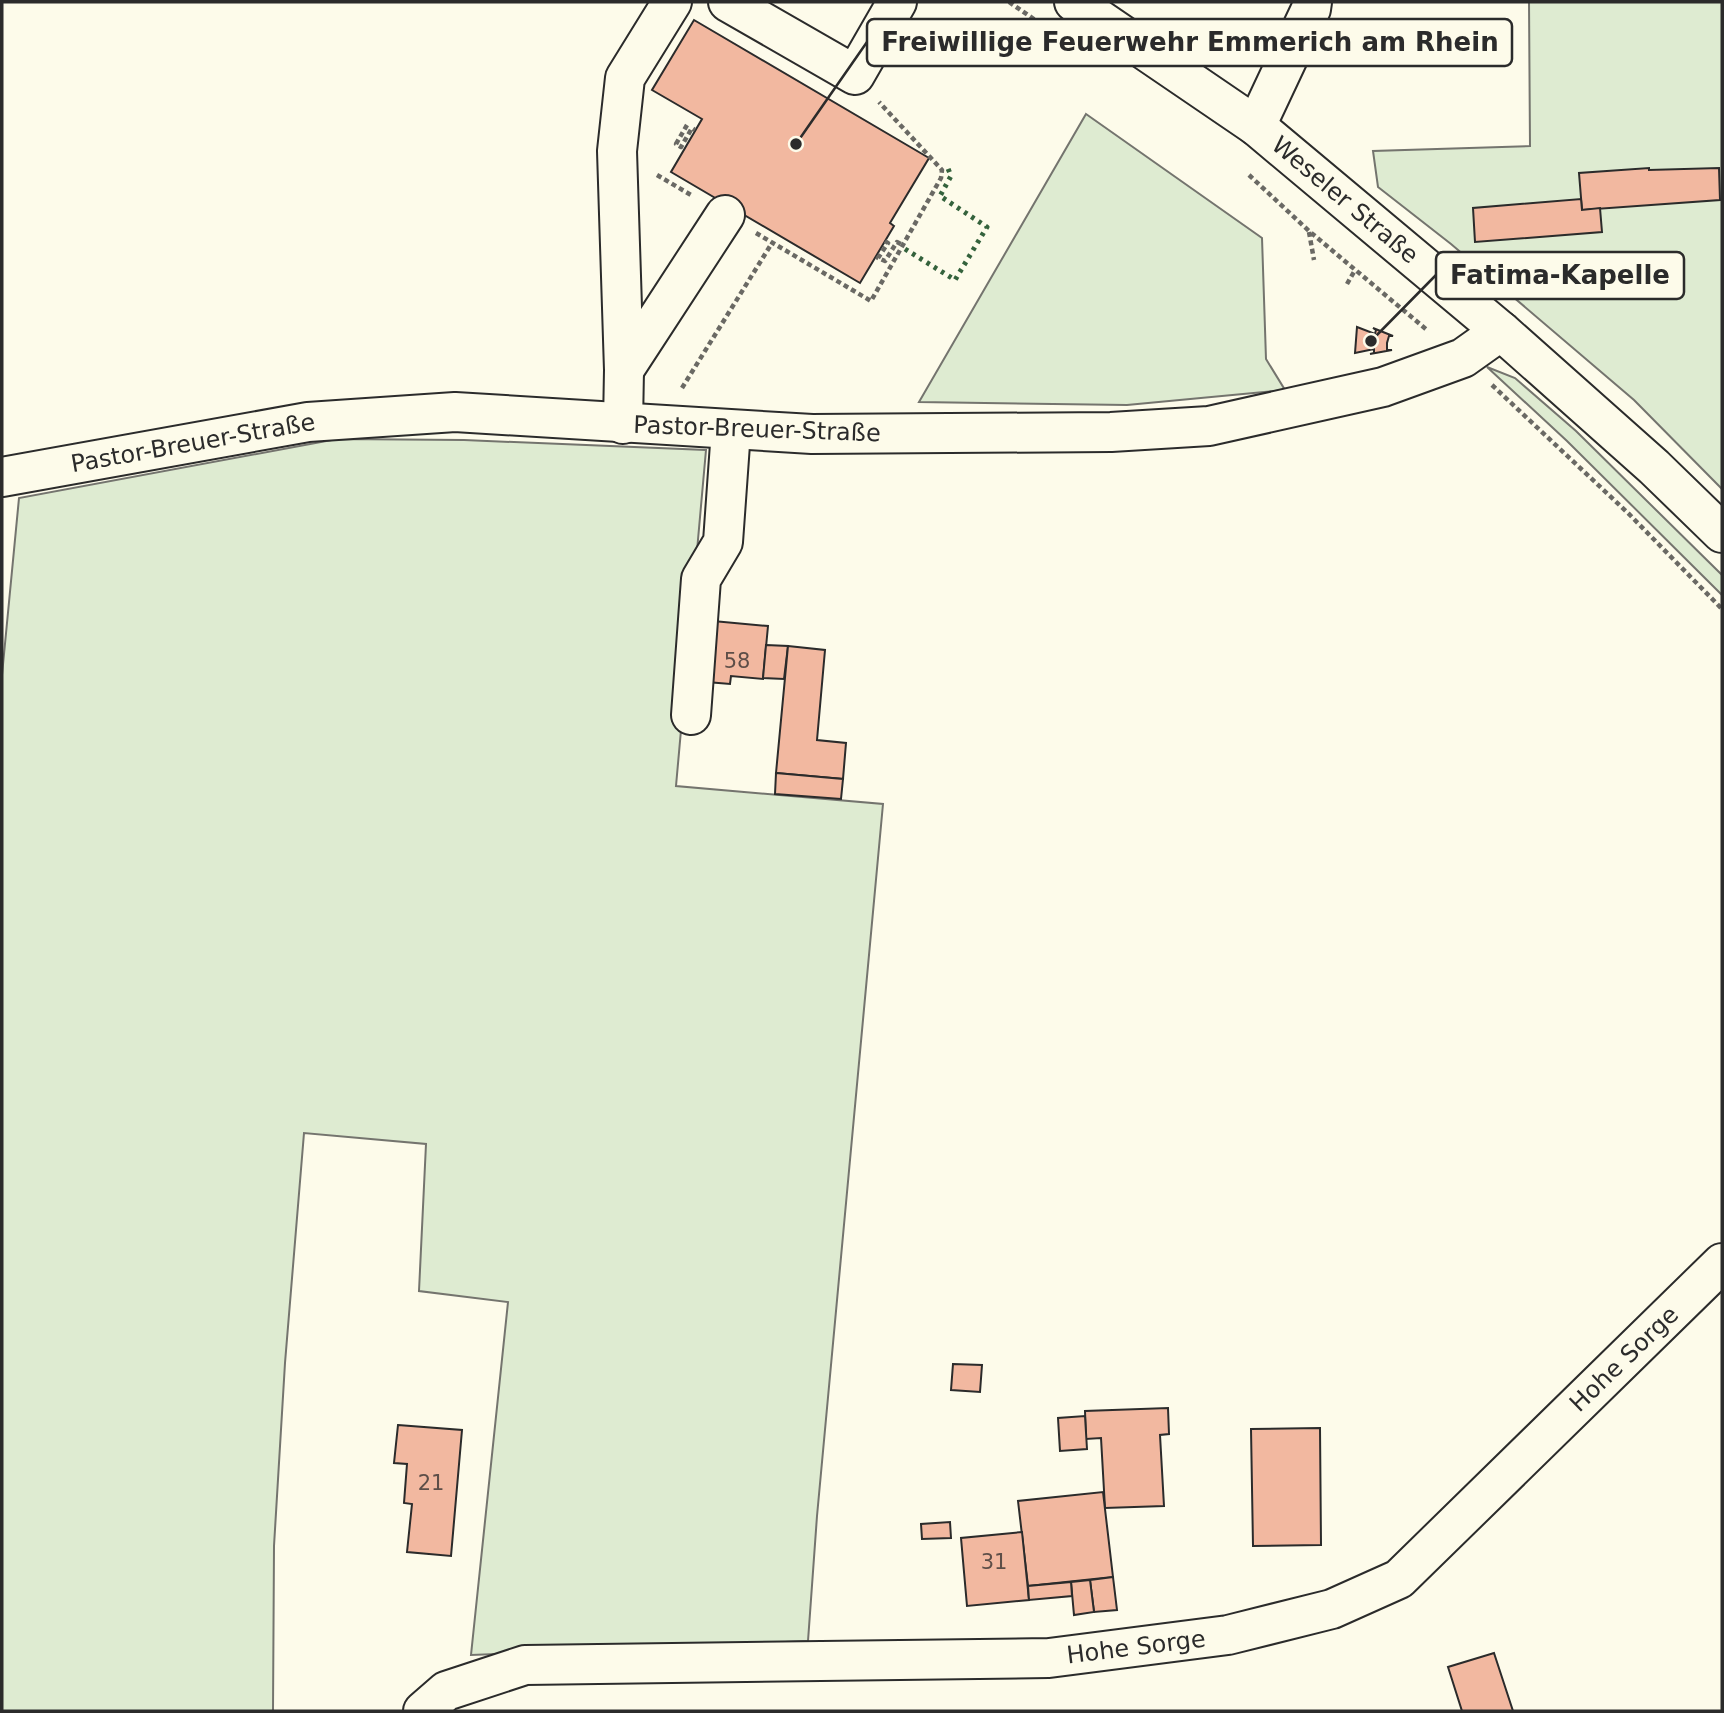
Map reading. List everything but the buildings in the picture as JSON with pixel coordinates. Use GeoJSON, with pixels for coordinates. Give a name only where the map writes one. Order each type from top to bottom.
{"type":"FeatureCollection","features":[{"type":"Feature","properties":{"kind":"street"},"geometry":{"type":"LineString","coordinates":[[623,424],[624,370],[617,151],[625,78],[672,2]]}},
{"type":"Feature","properties":{"kind":"street"},"geometry":{"type":"LineString","coordinates":[[728,2],[855,75],[897,2]]}},
{"type":"Feature","properties":{"kind":"street","name":"Weseler Straße"},"geometry":{"type":"LineString","coordinates":[[1074,2],[1255,125],[1501,331],[1654,467],[1722,533]]}},
{"type":"Feature","properties":{"kind":"street"},"geometry":{"type":"LineString","coordinates":[[1255,125],[1312,2]]}},
{"type":"Feature","properties":{"kind":"street"},"geometry":{"type":"LineString","coordinates":[[624,370],[725,215]]}},
{"type":"Feature","properties":{"kind":"street","name":"Pastor-Breuer-Straße"},"geometry":{"type":"LineString","coordinates":[[2,477],[308,422],[456,412],[812,434],[1111,432],[1209,426],[1383,387],[1463,358],[1501,331]]}},
{"type":"Feature","properties":{"kind":"street"},"geometry":{"type":"LineString","coordinates":[[691,715],[701,579],[723,542],[731,430]]}},
{"type":"Feature","properties":{"kind":"street","name":"Hohe Sorge"},"geometry":{"type":"LineString","coordinates":[[423,1711],[446,1691],[525,1665],[1049,1658],[1228,1635],[1332,1609],[1399,1578],[1722,1263]]}},
{"type":"Feature","properties":{"kind":"path"},"geometry":{"type":"LineString","coordinates":[[1009,2],[1042,25]]}},
{"type":"Feature","properties":{"kind":"path"},"geometry":{"type":"LineString","coordinates":[[617,151],[871,301],[941,178],[942,170],[855,75]]}},
{"type":"Feature","properties":{"kind":"path"},"geometry":{"type":"LineString","coordinates":[[687,125],[676,144],[681,147],[692,128],[695,130]]}},
{"type":"Feature","properties":{"kind":"path"},"geometry":{"type":"LineString","coordinates":[[1244,170],[1308,231],[1463,358],[1629,514],[1722,609]]}},
{"type":"Feature","properties":{"kind":"path"},"geometry":{"type":"LineString","coordinates":[[1308,231],[1314,260]]}},
{"type":"Feature","properties":{"kind":"path"},"geometry":{"type":"LineString","coordinates":[[885,241],[888,243],[878,257],[885,261],[897,242],[903,246]]}},
{"type":"Feature","properties":{"kind":"path"},"geometry":{"type":"LineString","coordinates":[[668,426],[669,408],[772,243]]}},
{"type":"Feature","properties":{"kind":"path"},"geometry":{"type":"LineString","coordinates":[[1348,284],[1354,270]]}},
{"type":"Feature","properties":{"kind":"green space"},"geometry":{"type":"Polygon","coordinates":[[[1529,2],[1722,2],[1722,489],[1634,400],[1451,244],[1378,187],[1373,151],[1530,146],[1529,2]]]}},
{"type":"Feature","properties":{"kind":"green space"},"geometry":{"type":"Polygon","coordinates":[[[1086,114],[1262,238],[1266,359],[1285,390],[1127,405],[919,402],[1086,114]]]}},
{"type":"Feature","properties":{"kind":"green space"},"geometry":{"type":"Polygon","coordinates":[[[1487,367],[1515,378],[1576,431],[1722,575],[1722,595],[1567,441],[1487,367]]]}},
{"type":"Feature","properties":{"kind":"green space"},"geometry":{"type":"Polygon","coordinates":[[[337,439],[464,440],[706,450],[676,786],[883,804],[817,1516],[808,1641],[471,1655],[508,1302],[419,1291],[426,1144],[304,1133],[285,1363],[274,1546],[273,1711],[2,1711],[2,675],[19,498],[337,439]]]}},
{"type":"Feature","properties":{"kind":"hedge"},"geometry":{"type":"LineString","coordinates":[[905,249],[955,280],[987,227],[940,196],[951,176],[947,166]]}},
{"type":"Feature","properties":{"kind":"place","name":"Freiwillige Feuerwehr Emmerich am Rhein"},"geometry":{"type":"Point","coordinates":[796,144]}},
{"type":"Feature","properties":{"kind":"place","name":"Fatima-Kapelle"},"geometry":{"type":"Point","coordinates":[1371,341]}}]}
